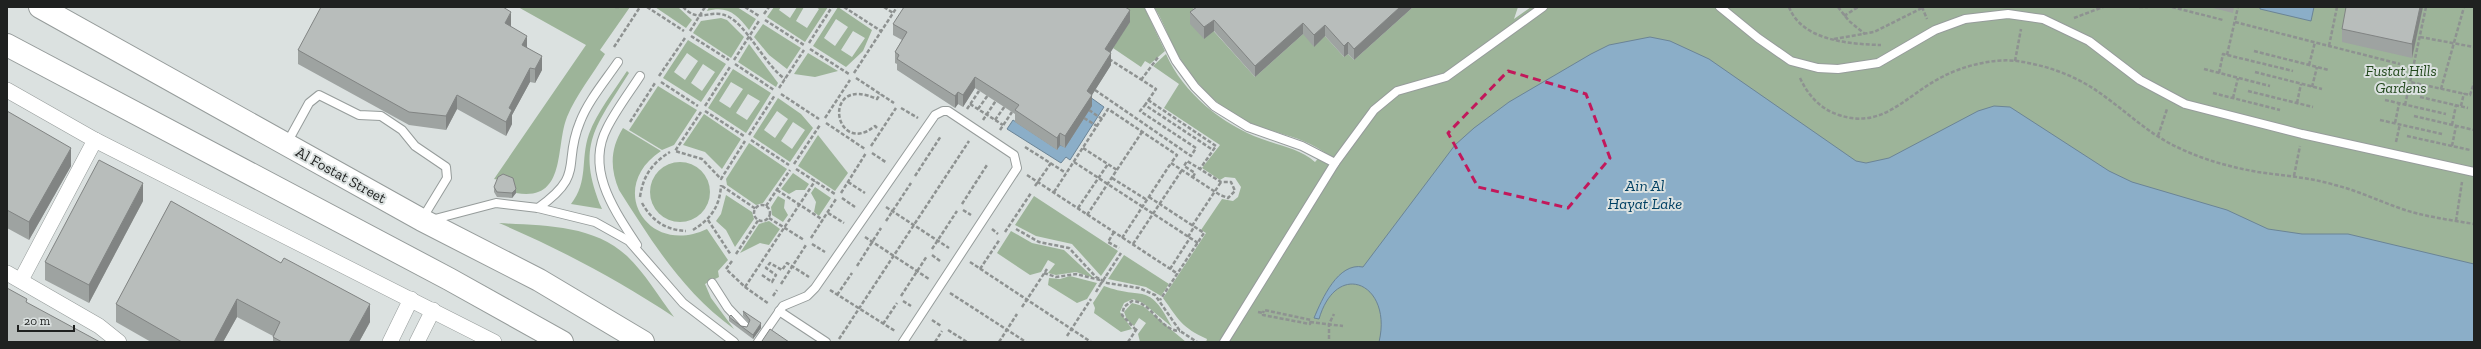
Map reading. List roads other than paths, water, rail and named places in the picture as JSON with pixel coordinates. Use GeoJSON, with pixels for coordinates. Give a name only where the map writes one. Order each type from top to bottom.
{"type":"FeatureCollection","features":[{"type":"Feature","properties":{"kind":"main road","name":"Al Fostat Street"},"geometry":{"type":"LineString","coordinates":[[40,7],[423,221],[538,280],[643,342]]}},
{"type":"Feature","properties":{"kind":"main road"},"geometry":{"type":"LineString","coordinates":[[7,45],[456,282],[562,342]]}},
{"type":"Feature","properties":{"kind":"street"},"geometry":{"type":"LineString","coordinates":[[7,90],[95,140],[494,342]]}},
{"type":"Feature","properties":{"kind":"street"},"geometry":{"type":"LineString","coordinates":[[21,280],[95,140]]}},
{"type":"Feature","properties":{"kind":"street"},"geometry":{"type":"LineString","coordinates":[[7,273],[99,326],[119,342]]}},
{"type":"Feature","properties":{"kind":"street"},"geometry":{"type":"LineString","coordinates":[[390,342],[411,299]]}},
{"type":"Feature","properties":{"kind":"street"},"geometry":{"type":"LineString","coordinates":[[417,342],[433,310]]}},
{"type":"Feature","properties":{"kind":"lane"},"geometry":{"type":"LineString","coordinates":[[1149,7],[1176,61],[1195,88],[1214,106],[1248,127],[1302,146],[1335,163]]}},
{"type":"Feature","properties":{"kind":"lane"},"geometry":{"type":"LineString","coordinates":[[1224,342],[1335,163],[1367,118],[1388,97],[1407,87],[1446,78],[1543,7]]}},
{"type":"Feature","properties":{"kind":"lane"},"geometry":{"type":"LineString","coordinates":[[1720,7],[1758,38],[1791,61],[1818,68],[1858,68],[1878,63],[1936,30],[1950,24],[1988,15],[2024,15],[2052,22],[2090,41],[2140,80],[2185,104],[2302,134],[2474,172]]}},
{"type":"Feature","properties":{"kind":"lane"},"geometry":{"type":"LineString","coordinates":[[538,208],[565,186],[572,170],[579,123],[618,62]]}},
{"type":"Feature","properties":{"kind":"lane"},"geometry":{"type":"LineString","coordinates":[[640,76],[606,128],[600,144],[600,164],[603,185],[609,200],[645,257]]}},
{"type":"Feature","properties":{"kind":"lane"},"geometry":{"type":"LineString","coordinates":[[286,144],[310,103],[319,96],[359,115],[382,116],[402,130],[415,146],[446,167],[447,178],[423,221]]}},
{"type":"Feature","properties":{"kind":"lane"},"geometry":{"type":"LineString","coordinates":[[758,342],[779,311],[788,302],[807,296],[818,283],[935,115],[943,111],[953,114],[1014,155],[1018,164],[904,340]]}},
{"type":"Feature","properties":{"kind":"lane"},"geometry":{"type":"LineString","coordinates":[[423,221],[496,203],[538,208],[595,222],[629,241],[645,257],[683,303],[734,342]]}},
{"type":"Feature","properties":{"kind":"lane"},"geometry":{"type":"LineString","coordinates":[[712,283],[728,308],[745,326]]}},
{"type":"Feature","properties":{"kind":"lane"},"geometry":{"type":"LineString","coordinates":[[779,311],[826,342]]}},
{"type":"Feature","properties":{"kind":"water"},"geometry":{"type":"Polygon","coordinates":[[[2260,7],[2314,7],[2311,21],[2260,9],[2260,7]]]}},
{"type":"Feature","properties":{"kind":"water","name":"Ain Al Hayat Lake"},"geometry":{"type":"Polygon","coordinates":[[[1650,37],[1670,41],[1709,59],[1856,161],[1866,163],[1889,158],[1978,111],[1994,106],[2010,107],[2109,171],[2132,182],[2227,210],[2268,229],[2302,234],[2348,234],[2474,264],[2474,342],[1379,342],[1381,322],[1378,305],[1371,293],[1361,286],[1350,284],[1338,289],[1327,300],[1319,319],[1314,318],[1326,292],[1332,284],[1346,270],[1354,267],[1363,267],[1455,145],[1474,128],[1509,102],[1591,54],[1609,45],[1650,37]]]}},
{"type":"Feature","properties":{"kind":"water"},"geometry":{"type":"Polygon","coordinates":[[[1090,97],[1104,107],[1070,160],[1066,157],[1061,163],[1007,129],[1013,120],[1057,149],[1060,145],[1065,147],[1091,106],[1090,97]]]}},
{"type":"Feature","properties":{"kind":"park label","name":"Fustat Hills Gardens"},"geometry":{"type":"Point","coordinates":[2401,80]}}]}
